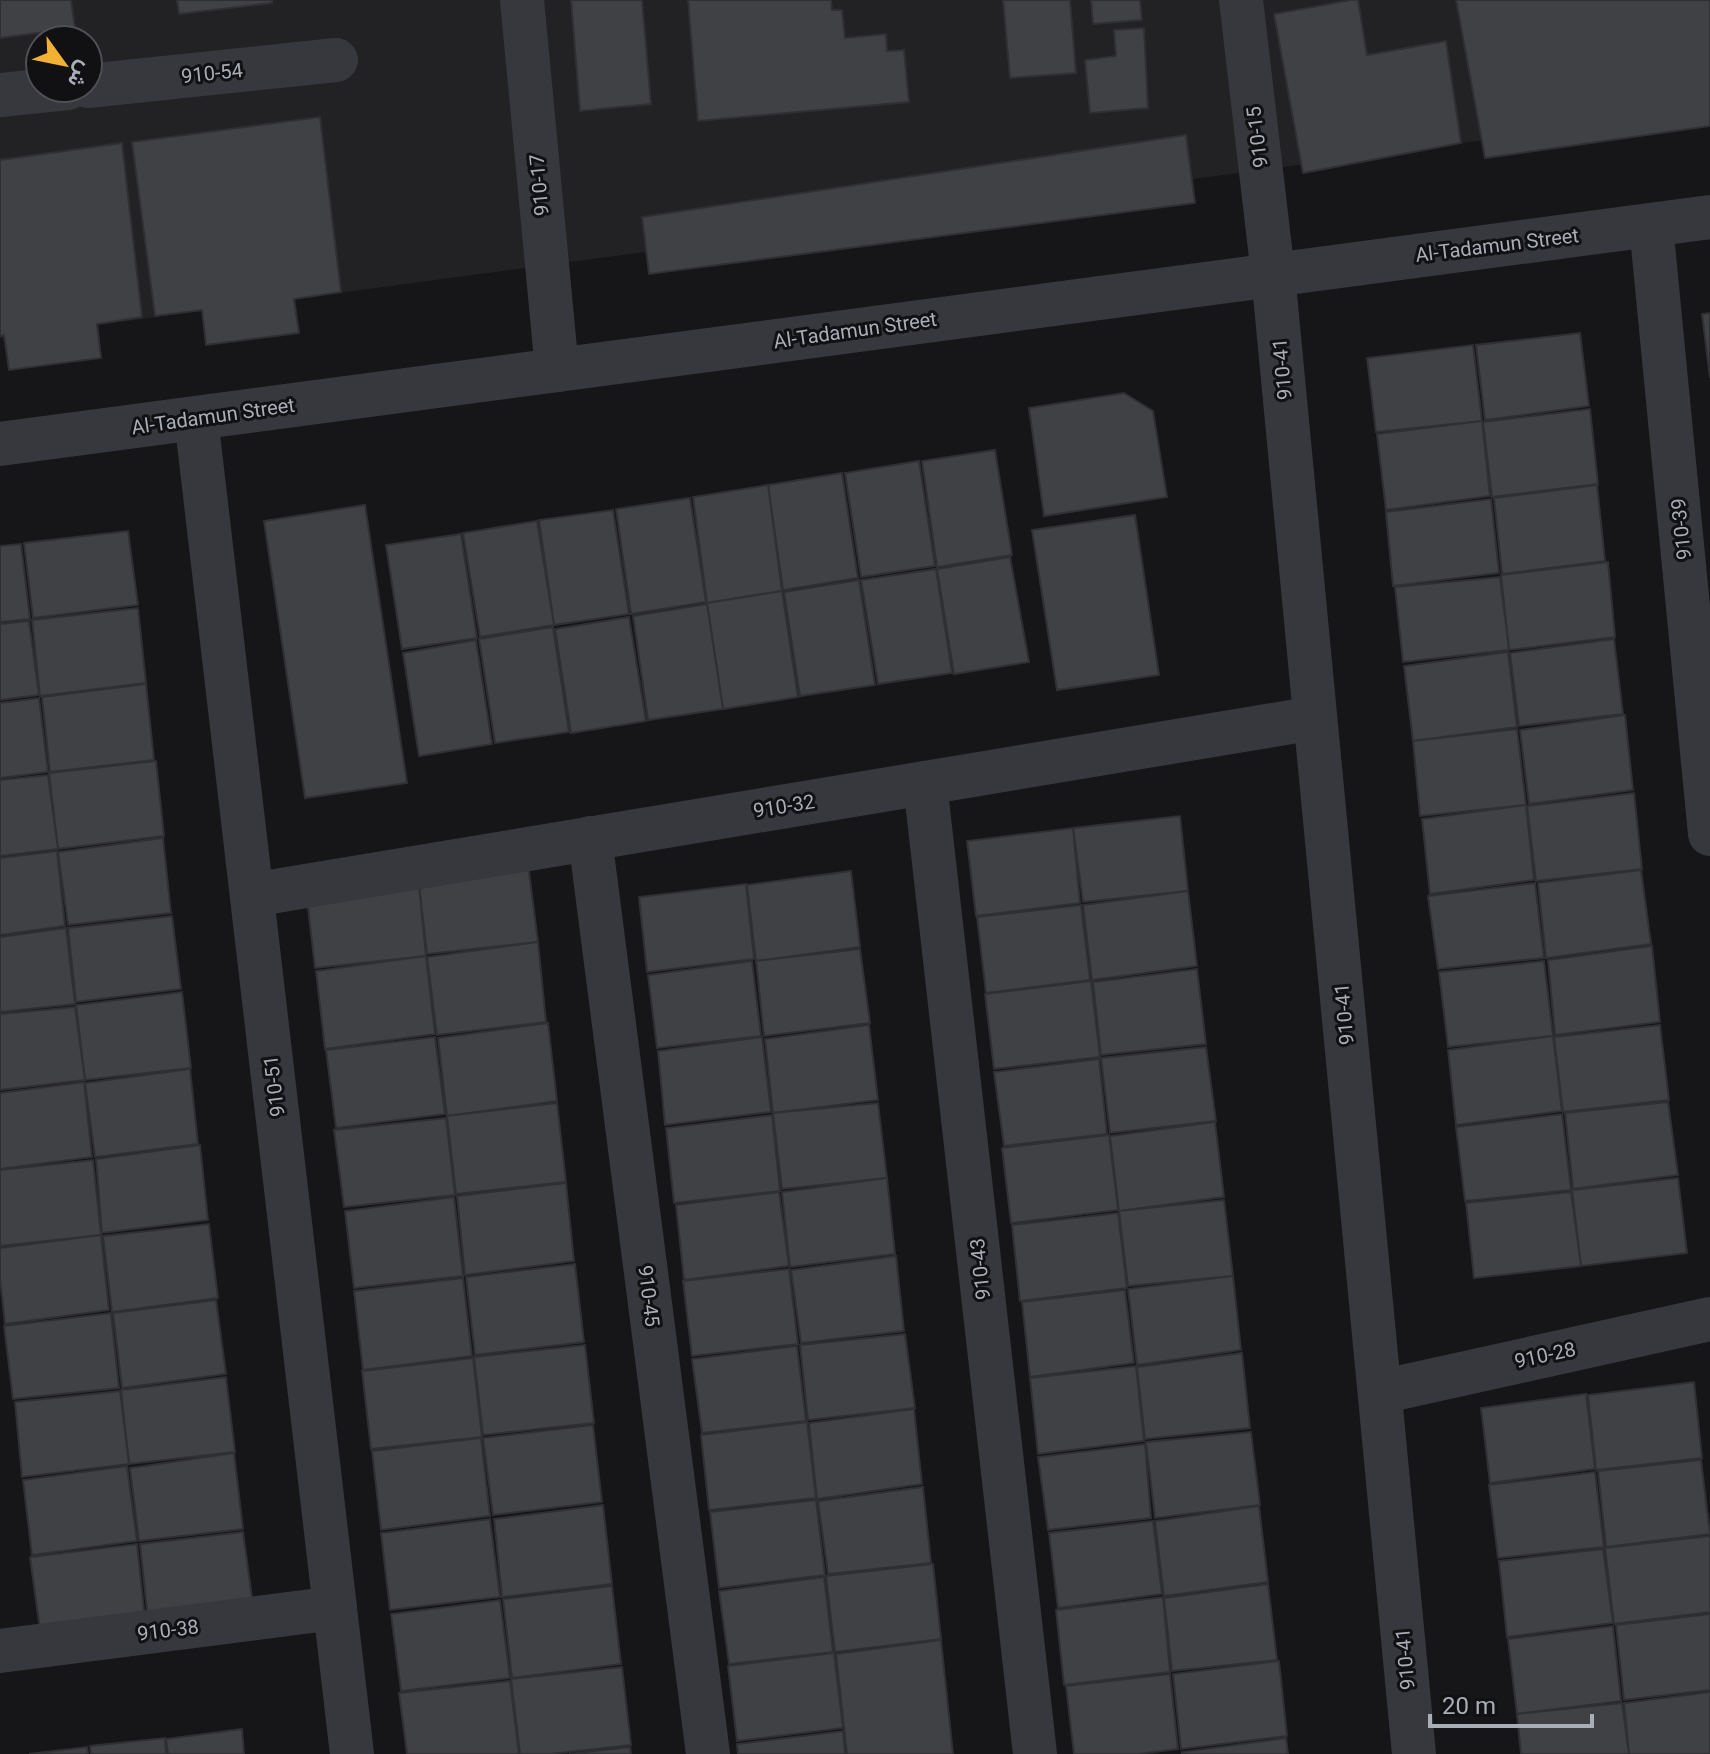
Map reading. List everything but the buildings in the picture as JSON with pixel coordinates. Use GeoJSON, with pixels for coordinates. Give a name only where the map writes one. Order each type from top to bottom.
{"type":"FeatureCollection","features":[{"type":"Feature","properties":{"kind":"street","name":"910-17"},"geometry":{"type":"LineString","coordinates":[[522,0],[557,370]]}},
{"type":"Feature","properties":{"kind":"street","name":"910-15"},"geometry":{"type":"LineString","coordinates":[[1241,0],[1273,274]]}},
{"type":"Feature","properties":{"kind":"street","name":"910-54"},"geometry":{"type":"LineString","coordinates":[[104,84],[336,60]]}},
{"type":"Feature","properties":{"kind":"street"},"geometry":{"type":"LineString","coordinates":[[0,95],[24,93]]}},
{"type":"Feature","properties":{"kind":"street","name":"Al-Tadamun Street"},"geometry":{"type":"LineString","coordinates":[[0,444],[1710,217]]}},
{"type":"Feature","properties":{"kind":"street","name":"910-39"},"geometry":{"type":"LineString","coordinates":[[1651,225],[1699,597],[1710,834]]}},
{"type":"Feature","properties":{"kind":"street","name":"910-41"},"geometry":{"type":"LineString","coordinates":[[1273,274],[1414,1754]]}},
{"type":"Feature","properties":{"kind":"street","name":"910-51"},"geometry":{"type":"LineString","coordinates":[[196,418],[352,1754]]}},
{"type":"Feature","properties":{"kind":"street","name":"910-32"},"geometry":{"type":"LineString","coordinates":[[252,895],[1315,718]]}},
{"type":"Feature","properties":{"kind":"street","name":"910-43"},"geometry":{"type":"LineString","coordinates":[[925,783],[1035,1754]]}},
{"type":"Feature","properties":{"kind":"street","name":"910-45"},"geometry":{"type":"LineString","coordinates":[[590,838],[708,1754]]}},
{"type":"Feature","properties":{"kind":"street","name":"910-28"},"geometry":{"type":"LineString","coordinates":[[1380,1392],[1710,1319]]}},
{"type":"Feature","properties":{"kind":"street","name":"910-38"},"geometry":{"type":"LineString","coordinates":[[0,1651],[335,1608]]}},
{"type":"Feature","properties":{"kind":"shaded area"},"geometry":{"type":"Polygon","coordinates":[[[0,0],[1710,0],[1710,110],[0,338],[0,0]]]}}]}
